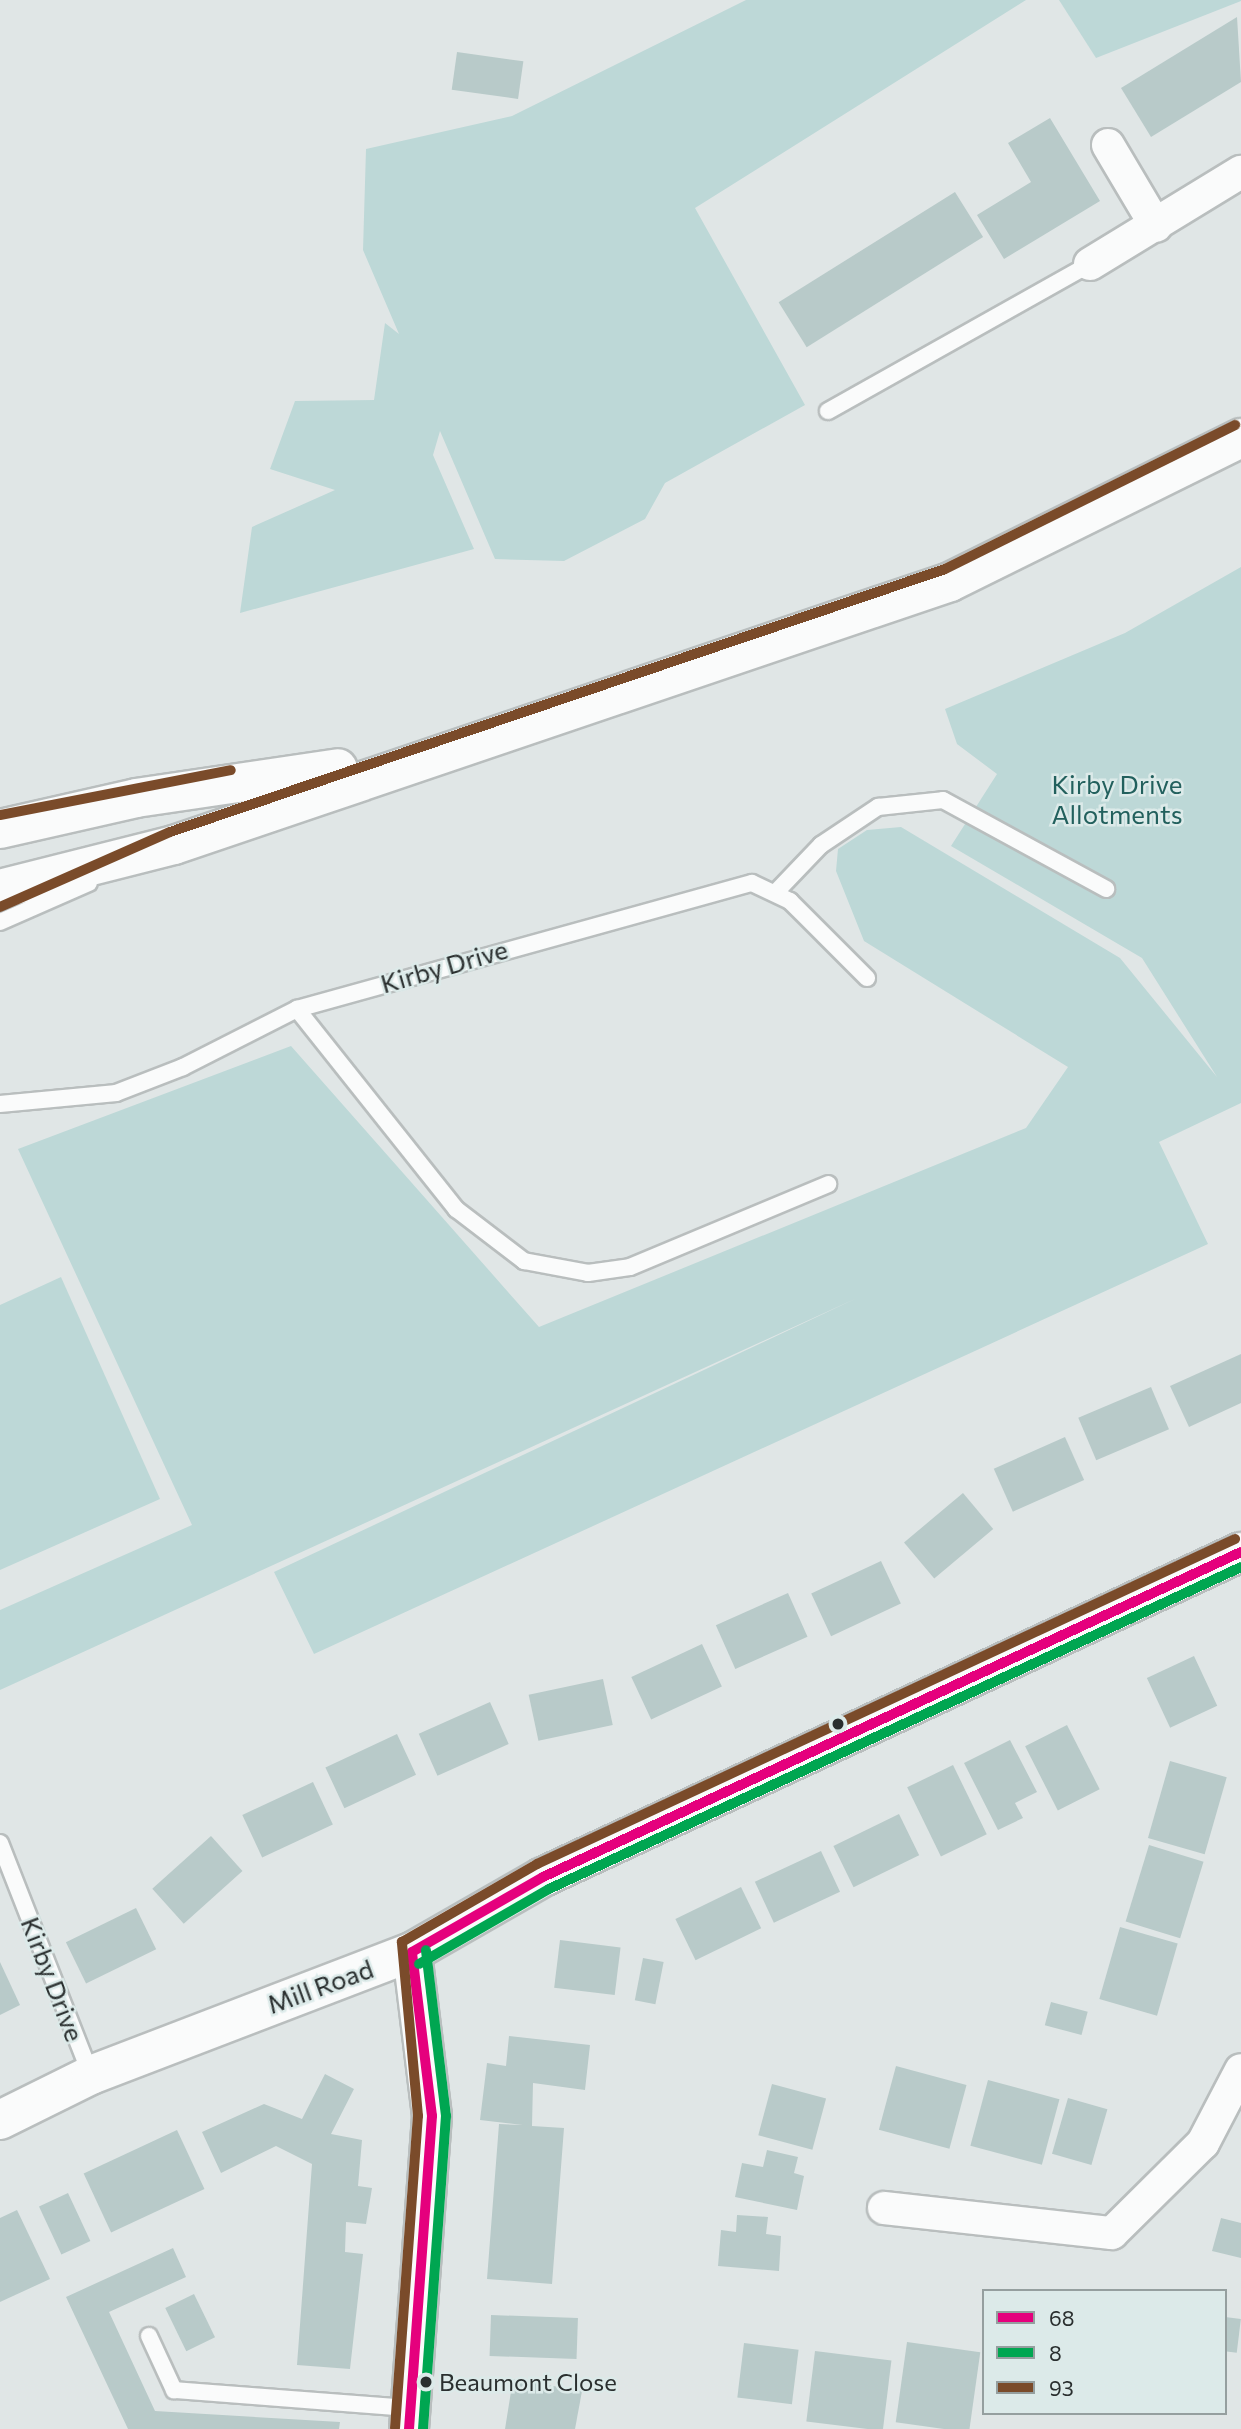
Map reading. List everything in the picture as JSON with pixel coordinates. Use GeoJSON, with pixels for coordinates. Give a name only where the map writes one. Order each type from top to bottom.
{"type":"FeatureCollection","features":[{"type":"Feature","properties":{"kind":"street"},"geometry":{"type":"LineString","coordinates":[[1108,145],[1156,226]]}},
{"type":"Feature","properties":{"kind":"street"},"geometry":{"type":"LineString","coordinates":[[1090,264],[1241,172]]}},
{"type":"Feature","properties":{"kind":"street"},"geometry":{"type":"LineString","coordinates":[[0,889],[174,845],[423,756],[950,582],[1241,438]]}},
{"type":"Feature","properties":{"kind":"street"},"geometry":{"type":"LineString","coordinates":[[0,829],[136,798],[423,756]]}},
{"type":"Feature","properties":{"kind":"street","name":"Mill Road"},"geometry":{"type":"LineString","coordinates":[[0,2120],[91,2075],[412,1952],[542,1877],[1241,1552]]}},
{"type":"Feature","properties":{"kind":"street"},"geometry":{"type":"LineString","coordinates":[[409,2418],[432,2116],[412,1952]]}},
{"type":"Feature","properties":{"kind":"street"},"geometry":{"type":"LineString","coordinates":[[884,2208],[1112,2233],[1203,2143],[1241,2070]]}},
{"type":"Feature","properties":{"kind":"lane"},"geometry":{"type":"LineString","coordinates":[[828,411],[1090,264]]}},
{"type":"Feature","properties":{"kind":"lane"},"geometry":{"type":"LineString","coordinates":[[867,978],[776,891],[821,845],[878,807],[943,800],[1106,889]]}},
{"type":"Feature","properties":{"kind":"lane"},"geometry":{"type":"LineString","coordinates":[[0,922],[174,845]]}},
{"type":"Feature","properties":{"kind":"lane","name":"Kirby Drive"},"geometry":{"type":"LineString","coordinates":[[0,1104],[116,1093],[183,1067],[297,1009],[752,883],[776,891]]}},
{"type":"Feature","properties":{"kind":"lane"},"geometry":{"type":"LineString","coordinates":[[297,1009],[456,1209],[524,1261],[588,1273],[630,1267],[828,1184]]}},
{"type":"Feature","properties":{"kind":"lane","name":"Kirby Drive"},"geometry":{"type":"LineString","coordinates":[[0,1843],[91,2075]]}},
{"type":"Feature","properties":{"kind":"lane"},"geometry":{"type":"LineString","coordinates":[[149,2336],[174,2390],[409,2418]]}},
{"type":"Feature","properties":{"kind":"green space"},"geometry":{"type":"Polygon","coordinates":[[[746,0],[1026,0],[695,208],[805,405],[665,483],[645,519],[564,561],[495,559],[440,431],[433,455],[474,549],[240,613],[252,527],[335,490],[270,469],[295,401],[374,400],[385,323],[399,334],[363,250],[366,149],[512,116],[746,0]]]}},
{"type":"Feature","properties":{"kind":"green space"},"geometry":{"type":"Polygon","coordinates":[[[1059,0],[1241,0],[1241,1],[1096,58],[1059,0]]]}},
{"type":"Feature","properties":{"kind":"green space","name":"Kirby Drive Allotments"},"geometry":{"type":"Polygon","coordinates":[[[1241,567],[1241,1103],[1159,1142],[1208,1244],[314,1654],[274,1572],[857,1298],[0,1690],[0,1610],[192,1525],[18,1149],[291,1046],[539,1327],[1026,1128],[1068,1067],[864,941],[836,871],[838,849],[867,830],[901,827],[1120,958],[1217,1077],[1142,958],[951,846],[997,774],[957,744],[945,709],[1125,633],[1241,567]]]}},
{"type":"Feature","properties":{"kind":"green space"},"geometry":{"type":"Polygon","coordinates":[[[61,1277],[160,1499],[0,1570],[0,1305],[61,1277]]]}},
{"type":"Feature","properties":{"kind":"building"},"geometry":{"type":"Polygon","coordinates":[[[1237,17],[1241,82],[1151,137],[1121,88],[1237,17]]]}},
{"type":"Feature","properties":{"kind":"building"},"geometry":{"type":"Polygon","coordinates":[[[457,52],[523,61],[518,99],[452,90],[457,52]]]}},
{"type":"Feature","properties":{"kind":"building"},"geometry":{"type":"Polygon","coordinates":[[[1050,118],[1100,201],[1004,259],[977,215],[1031,182],[1008,143],[1050,118]]]}},
{"type":"Feature","properties":{"kind":"building"},"geometry":{"type":"Polygon","coordinates":[[[955,192],[983,237],[807,347],[779,302],[955,192]]]}},
{"type":"Feature","properties":{"kind":"building"},"geometry":{"type":"Polygon","coordinates":[[[1241,1354],[1241,1403],[1189,1427],[1170,1386],[1241,1354]]]}},
{"type":"Feature","properties":{"kind":"building"},"geometry":{"type":"Polygon","coordinates":[[[1151,1387],[1169,1429],[1096,1460],[1078,1418],[1151,1387]]]}},
{"type":"Feature","properties":{"kind":"building"},"geometry":{"type":"Polygon","coordinates":[[[1065,1437],[1084,1480],[1013,1512],[994,1469],[1065,1437]]]}},
{"type":"Feature","properties":{"kind":"building"},"geometry":{"type":"Polygon","coordinates":[[[963,1493],[993,1529],[934,1578],[904,1542],[963,1493]]]}},
{"type":"Feature","properties":{"kind":"building"},"geometry":{"type":"Polygon","coordinates":[[[881,1561],[901,1604],[831,1636],[811,1594],[881,1561]]]}},
{"type":"Feature","properties":{"kind":"building"},"geometry":{"type":"Polygon","coordinates":[[[788,1593],[808,1637],[735,1669],[716,1625],[788,1593]]]}},
{"type":"Feature","properties":{"kind":"building"},"geometry":{"type":"Polygon","coordinates":[[[702,1644],[722,1687],[651,1720],[631,1677],[702,1644]]]}},
{"type":"Feature","properties":{"kind":"building"},"geometry":{"type":"Polygon","coordinates":[[[1194,1656],[1217,1706],[1170,1728],[1147,1678],[1194,1656]]]}},
{"type":"Feature","properties":{"kind":"building"},"geometry":{"type":"Polygon","coordinates":[[[603,1679],[613,1725],[538,1741],[529,1695],[603,1679]]]}},
{"type":"Feature","properties":{"kind":"building"},"geometry":{"type":"Polygon","coordinates":[[[490,1702],[509,1744],[437,1776],[419,1734],[490,1702]]]}},
{"type":"Feature","properties":{"kind":"building"},"geometry":{"type":"Polygon","coordinates":[[[1067,1725],[1100,1789],[1058,1810],[1025,1746],[1067,1725]]]}},
{"type":"Feature","properties":{"kind":"building"},"geometry":{"type":"Polygon","coordinates":[[[397,1734],[416,1775],[344,1808],[325,1767],[397,1734]]]}},
{"type":"Feature","properties":{"kind":"building"},"geometry":{"type":"Polygon","coordinates":[[[1010,1740],[1037,1792],[1015,1803],[1023,1818],[998,1830],[964,1763],[1010,1740]]]}},
{"type":"Feature","properties":{"kind":"building"},"geometry":{"type":"Polygon","coordinates":[[[1170,1761],[1227,1777],[1205,1854],[1148,1838],[1170,1761]]]}},
{"type":"Feature","properties":{"kind":"building"},"geometry":{"type":"Polygon","coordinates":[[[953,1765],[987,1834],[941,1857],[907,1787],[953,1765]]]}},
{"type":"Feature","properties":{"kind":"building"},"geometry":{"type":"Polygon","coordinates":[[[313,1782],[333,1825],[262,1858],[242,1815],[313,1782]]]}},
{"type":"Feature","properties":{"kind":"building"},"geometry":{"type":"Polygon","coordinates":[[[899,1814],[919,1855],[854,1887],[833,1846],[899,1814]]]}},
{"type":"Feature","properties":{"kind":"building"},"geometry":{"type":"Polygon","coordinates":[[[211,1836],[242,1871],[184,1924],[152,1889],[211,1836]]]}},
{"type":"Feature","properties":{"kind":"building"},"geometry":{"type":"Polygon","coordinates":[[[1149,1845],[1204,1862],[1180,1938],[1126,1922],[1149,1845]]]}},
{"type":"Feature","properties":{"kind":"building"},"geometry":{"type":"Polygon","coordinates":[[[821,1851],[840,1892],[774,1923],[755,1882],[821,1851]]]}},
{"type":"Feature","properties":{"kind":"building"},"geometry":{"type":"Polygon","coordinates":[[[741,1887],[761,1928],[696,1960],[675,1919],[741,1887]]]}},
{"type":"Feature","properties":{"kind":"building"},"geometry":{"type":"Polygon","coordinates":[[[136,1908],[156,1949],[86,1984],[66,1942],[136,1908]]]}},
{"type":"Feature","properties":{"kind":"building"},"geometry":{"type":"Polygon","coordinates":[[[1120,1927],[1178,1944],[1157,2016],[1099,1999],[1120,1927]]]}},
{"type":"Feature","properties":{"kind":"building"},"geometry":{"type":"Polygon","coordinates":[[[560,1940],[621,1947],[615,1995],[554,1988],[560,1940]]]}},
{"type":"Feature","properties":{"kind":"building"},"geometry":{"type":"Polygon","coordinates":[[[643,1958],[664,1962],[655,2004],[635,2000],[643,1958]]]}},
{"type":"Feature","properties":{"kind":"building"},"geometry":{"type":"Polygon","coordinates":[[[0,1962],[20,2005],[0,2015],[0,1962]]]}},
{"type":"Feature","properties":{"kind":"building"},"geometry":{"type":"Polygon","coordinates":[[[1051,2002],[1088,2012],[1081,2035],[1045,2025],[1051,2002]]]}},
{"type":"Feature","properties":{"kind":"building"},"geometry":{"type":"Polygon","coordinates":[[[509,2036],[590,2045],[585,2090],[533,2083],[532,2126],[564,2128],[552,2284],[487,2279],[499,2124],[523,2125],[480,2120],[487,2063],[506,2066],[509,2036]]]}},
{"type":"Feature","properties":{"kind":"building"},"geometry":{"type":"Polygon","coordinates":[[[896,2066],[967,2085],[949,2149],[879,2130],[896,2066]]]}},
{"type":"Feature","properties":{"kind":"building"},"geometry":{"type":"Polygon","coordinates":[[[325,2074],[354,2089],[331,2134],[362,2140],[358,2186],[372,2188],[366,2224],[346,2222],[345,2252],[363,2254],[350,2369],[297,2365],[312,2164],[276,2146],[221,2173],[202,2132],[264,2104],[302,2119],[325,2074]]]}},
{"type":"Feature","properties":{"kind":"building"},"geometry":{"type":"Polygon","coordinates":[[[988,2080],[1059,2099],[1042,2165],[970,2146],[988,2080]]]}},
{"type":"Feature","properties":{"kind":"building"},"geometry":{"type":"Polygon","coordinates":[[[772,2084],[826,2098],[812,2150],[758,2135],[772,2084]]]}},
{"type":"Feature","properties":{"kind":"building"},"geometry":{"type":"Polygon","coordinates":[[[1068,2098],[1107,2109],[1091,2165],[1052,2154],[1068,2098]]]}},
{"type":"Feature","properties":{"kind":"building"},"geometry":{"type":"Polygon","coordinates":[[[177,2130],[204,2189],[111,2232],[84,2174],[177,2130]]]}},
{"type":"Feature","properties":{"kind":"building"},"geometry":{"type":"Polygon","coordinates":[[[767,2150],[798,2157],[794,2173],[804,2176],[797,2210],[735,2197],[742,2163],[763,2167],[767,2150]]]}},
{"type":"Feature","properties":{"kind":"building"},"geometry":{"type":"Polygon","coordinates":[[[68,2193],[90,2241],[61,2255],[39,2207],[68,2193]]]}},
{"type":"Feature","properties":{"kind":"building"},"geometry":{"type":"Polygon","coordinates":[[[17,2210],[50,2279],[0,2302],[0,2218],[17,2210]]]}},
{"type":"Feature","properties":{"kind":"building"},"geometry":{"type":"Polygon","coordinates":[[[737,2215],[768,2217],[766,2234],[781,2236],[779,2271],[718,2266],[721,2230],[736,2232],[737,2215]]]}},
{"type":"Feature","properties":{"kind":"building"},"geometry":{"type":"Polygon","coordinates":[[[1221,2218],[1241,2223],[1241,2258],[1212,2251],[1221,2218]]]}},
{"type":"Feature","properties":{"kind":"building"},"geometry":{"type":"Polygon","coordinates":[[[173,2248],[186,2277],[109,2312],[155,2411],[340,2422],[339,2429],[128,2429],[66,2297],[173,2248]]]}},
{"type":"Feature","properties":{"kind":"building"},"geometry":{"type":"Polygon","coordinates":[[[194,2294],[215,2337],[186,2351],[165,2308],[194,2294]]]}},
{"type":"Feature","properties":{"kind":"building"},"geometry":{"type":"Polygon","coordinates":[[[491,2315],[578,2318],[577,2359],[490,2356],[491,2315]]]}},
{"type":"Feature","properties":{"kind":"building"},"geometry":{"type":"Polygon","coordinates":[[[1227,2317],[1241,2319],[1237,2353],[1227,2352],[1227,2317]]]}},
{"type":"Feature","properties":{"kind":"building"},"geometry":{"type":"Polygon","coordinates":[[[907,2342],[980,2352],[970,2429],[944,2429],[896,2422],[907,2342]]]}},
{"type":"Feature","properties":{"kind":"building"},"geometry":{"type":"Polygon","coordinates":[[[744,2343],[799,2350],[792,2404],[737,2398],[744,2343]]]}},
{"type":"Feature","properties":{"kind":"building"},"geometry":{"type":"Polygon","coordinates":[[[815,2351],[891,2360],[883,2429],[806,2421],[815,2351]]]}},
{"type":"Feature","properties":{"kind":"building"},"geometry":{"type":"Polygon","coordinates":[[[513,2379],[582,2391],[575,2429],[505,2429],[513,2379]]]}},
{"type":"Feature","properties":{"kind":"transit line","name":"93"},"geometry":{"type":"LineString","coordinates":[[0,907],[170,832],[945,569],[1235,425]]}},
{"type":"Feature","properties":{"kind":"transit line","name":"93"},"geometry":{"type":"LineString","coordinates":[[0,815],[231,770]]}},
{"type":"Feature","properties":{"kind":"transit line","name":"93"},"geometry":{"type":"LineString","coordinates":[[395,2428],[418,2116],[402,1942],[537,1864],[1235,1539]]}},
{"type":"Feature","properties":{"kind":"transit line","name":"68"},"geometry":{"type":"LineString","coordinates":[[412,1952],[543,1877],[1241,1552]]}},
{"type":"Feature","properties":{"kind":"transit line","name":"8"},"geometry":{"type":"LineString","coordinates":[[419,1964],[549,1889],[1241,1567]]}},
{"type":"Feature","properties":{"kind":"transit line","name":"8"},"geometry":{"type":"LineString","coordinates":[[423,2429],[446,2116],[426,1950]]}},
{"type":"Feature","properties":{"kind":"transit line","name":"68"},"geometry":{"type":"LineString","coordinates":[[409,2429],[432,2116],[412,1952]]}},
{"type":"Feature","properties":{"kind":"place","name":"Beaumont Close"},"geometry":{"type":"Point","coordinates":[426,2382]}}]}
